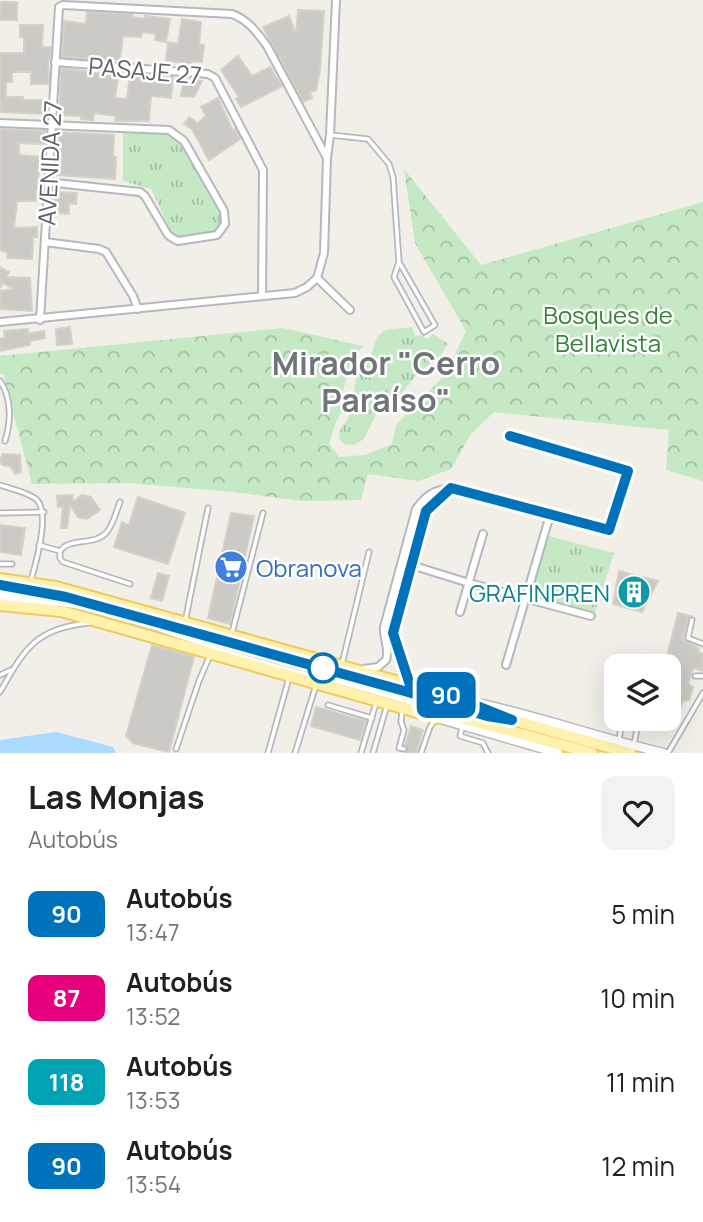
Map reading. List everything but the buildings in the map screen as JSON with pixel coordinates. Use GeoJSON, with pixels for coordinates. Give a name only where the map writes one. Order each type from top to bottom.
{"type":"FeatureCollection","features":[{"type":"Feature","properties":{"kind":"main road"},"geometry":{"type":"LineString","coordinates":[[0,579],[30,582],[462,700],[578,744],[592,753]]}},
{"type":"Feature","properties":{"kind":"main road"},"geometry":{"type":"LineString","coordinates":[[0,593],[437,718],[450,715],[578,744],[632,750]]}},
{"type":"Feature","properties":{"kind":"main road"},"geometry":{"type":"LineString","coordinates":[[0,605],[61,611]]}},
{"type":"Feature","properties":{"kind":"street"},"geometry":{"type":"LineString","coordinates":[[0,322],[40,320],[301,291],[317,278],[324,253],[336,0]]}},
{"type":"Feature","properties":{"kind":"street","name":"AVENIDA 27"},"geometry":{"type":"LineString","coordinates":[[40,320],[58,7],[63,5],[219,14],[244,19],[267,46],[327,158]]}},
{"type":"Feature","properties":{"kind":"street","name":"PASAJE 27"},"geometry":{"type":"LineString","coordinates":[[55,62],[208,74],[215,78],[262,170],[262,296]]}},
{"type":"Feature","properties":{"kind":"street"},"geometry":{"type":"LineString","coordinates":[[0,123],[169,130],[179,135],[224,211],[225,224],[217,235],[178,241],[168,235],[140,192],[46,182]]}},
{"type":"Feature","properties":{"kind":"street"},"geometry":{"type":"LineString","coordinates":[[45,242],[106,252],[138,309]]}},
{"type":"Feature","properties":{"kind":"street"},"geometry":{"type":"LineString","coordinates":[[317,278],[350,310]]}},
{"type":"Feature","properties":{"kind":"street"},"geometry":{"type":"LineString","coordinates":[[358,671],[378,667],[386,660],[388,650],[384,640],[384,627],[416,509],[424,497],[437,490],[451,488],[609,530],[628,471],[510,436]]}},
{"type":"Feature","properties":{"kind":"street"},"geometry":{"type":"LineString","coordinates":[[410,685],[393,633],[426,511],[451,488]]}},
{"type":"Feature","properties":{"kind":"street"},"geometry":{"type":"LineString","coordinates":[[506,665],[550,515]]}},
{"type":"Feature","properties":{"kind":"street"},"geometry":{"type":"LineString","coordinates":[[460,612],[482,534]]}},
{"type":"Feature","properties":{"kind":"street"},"geometry":{"type":"LineString","coordinates":[[403,562],[591,617]]}},
{"type":"Feature","properties":{"kind":"street"},"geometry":{"type":"LineString","coordinates":[[462,700],[514,711],[619,743],[632,750],[666,753]]}},
{"type":"Feature","properties":{"kind":"street"},"geometry":{"type":"LineString","coordinates":[[437,718],[534,750],[558,753]]}},
{"type":"Feature","properties":{"kind":"lane"},"geometry":{"type":"LineString","coordinates":[[330,135],[368,139],[389,164],[393,177],[399,262],[394,277],[424,332],[435,325],[399,262]]}},
{"type":"Feature","properties":{"kind":"lane"},"geometry":{"type":"LineString","coordinates":[[0,381],[4,388],[10,423],[5,441]]}},
{"type":"Feature","properties":{"kind":"lane"},"geometry":{"type":"LineString","coordinates":[[0,485],[36,498],[44,512],[30,582]]}},
{"type":"Feature","properties":{"kind":"lane"},"geometry":{"type":"LineString","coordinates":[[120,502],[108,531],[100,539],[65,546],[60,551],[60,558],[63,562],[130,584]]}},
{"type":"Feature","properties":{"kind":"lane"},"geometry":{"type":"LineString","coordinates":[[184,623],[208,508]]}},
{"type":"Feature","properties":{"kind":"lane"},"geometry":{"type":"LineString","coordinates":[[0,513],[44,512]]}},
{"type":"Feature","properties":{"kind":"lane"},"geometry":{"type":"LineString","coordinates":[[231,636],[263,513]]}},
{"type":"Feature","properties":{"kind":"lane"},"geometry":{"type":"LineString","coordinates":[[39,545],[60,551]]}},
{"type":"Feature","properties":{"kind":"lane"},"geometry":{"type":"LineString","coordinates":[[341,666],[369,552]]}},
{"type":"Feature","properties":{"kind":"lane"},"geometry":{"type":"LineString","coordinates":[[0,564],[12,564]]}},
{"type":"Feature","properties":{"kind":"lane"},"geometry":{"type":"LineString","coordinates":[[0,585],[55,594],[487,716],[512,720]]}},
{"type":"Feature","properties":{"kind":"lane"},"geometry":{"type":"LineString","coordinates":[[0,600],[60,604],[99,612],[224,651],[405,700],[450,715]]}},
{"type":"Feature","properties":{"kind":"lane"},"geometry":{"type":"LineString","coordinates":[[692,620],[688,638],[703,642]]}},
{"type":"Feature","properties":{"kind":"lane"},"geometry":{"type":"LineString","coordinates":[[0,692],[21,654],[50,633],[69,625],[100,622]]}},
{"type":"Feature","properties":{"kind":"lane"},"geometry":{"type":"LineString","coordinates":[[176,749],[211,653]]}},
{"type":"Feature","properties":{"kind":"lane"},"geometry":{"type":"LineString","coordinates":[[0,675],[12,670]]}},
{"type":"Feature","properties":{"kind":"lane"},"geometry":{"type":"LineString","coordinates":[[268,753],[290,676]]}},
{"type":"Feature","properties":{"kind":"lane"},"geometry":{"type":"LineString","coordinates":[[695,676],[703,676]]}},
{"type":"Feature","properties":{"kind":"lane"},"geometry":{"type":"LineString","coordinates":[[295,753],[317,683]]}},
{"type":"Feature","properties":{"kind":"lane"},"geometry":{"type":"LineString","coordinates":[[666,753],[703,693]]}},
{"type":"Feature","properties":{"kind":"lane"},"geometry":{"type":"LineString","coordinates":[[361,753],[372,718],[382,702]]}},
{"type":"Feature","properties":{"kind":"lane"},"geometry":{"type":"LineString","coordinates":[[373,753],[382,702]]}},
{"type":"Feature","properties":{"kind":"lane"},"geometry":{"type":"LineString","coordinates":[[328,705],[372,718]]}},
{"type":"Feature","properties":{"kind":"lane"},"geometry":{"type":"LineString","coordinates":[[403,708],[401,722],[404,739],[399,748],[404,750]]}},
{"type":"Feature","properties":{"kind":"lane"},"geometry":{"type":"LineString","coordinates":[[418,753],[437,718]]}},
{"type":"Feature","properties":{"kind":"lane"},"geometry":{"type":"LineString","coordinates":[[462,726],[460,736],[483,743],[488,753]]}},
{"type":"Feature","properties":{"kind":"lane"},"geometry":{"type":"LineString","coordinates":[[619,743],[620,731]]}},
{"type":"Feature","properties":{"kind":"lane"},"geometry":{"type":"LineString","coordinates":[[632,750],[636,731]]}},
{"type":"Feature","properties":{"kind":"green space"},"geometry":{"type":"Polygon","coordinates":[[[123,132],[167,135],[182,144],[222,210],[222,224],[215,233],[179,238],[173,235],[151,189],[123,181],[123,132]]]}},
{"type":"Feature","properties":{"kind":"green space","name":"Bosques de Bellavista"},"geometry":{"type":"Polygon","coordinates":[[[404,169],[481,265],[703,202],[703,481],[666,470],[669,430],[494,412],[471,434],[451,469],[418,481],[368,474],[361,500],[302,501],[128,483],[32,484],[3,374],[0,374],[0,356],[283,328],[363,346],[350,364],[343,391],[344,408],[329,443],[339,457],[365,455],[392,444],[396,425],[445,375],[466,331],[415,243],[404,169]]]}},
{"type":"Feature","properties":{"kind":"green space","name":"Mirador \"Cerro Paraíso\""},"geometry":{"type":"Polygon","coordinates":[[[412,327],[415,336],[420,335],[427,339],[433,334],[448,344],[438,359],[419,372],[392,405],[379,409],[364,439],[354,445],[344,444],[339,438],[341,427],[347,421],[356,376],[370,359],[377,337],[385,330],[412,327]]]}},
{"type":"Feature","properties":{"kind":"green space"},"geometry":{"type":"Polygon","coordinates":[[[548,536],[614,553],[595,612],[531,594],[548,536]]]}},
{"type":"Feature","properties":{"kind":"water"},"geometry":{"type":"Polygon","coordinates":[[[56,732],[113,747],[116,753],[0,753],[0,740],[56,732]]]}},
{"type":"Feature","properties":{"kind":"bus line","name":"90"},"geometry":{"type":"LineString","coordinates":[[0,585],[44,591],[487,716],[512,720],[462,700],[410,685],[393,633],[426,511],[451,488],[609,530],[628,471],[510,436]]}},
{"type":"Feature","properties":{"kind":"place","name":"Obranova"},"geometry":{"type":"Point","coordinates":[231,567]}},
{"type":"Feature","properties":{"kind":"place","name":"GRAFINPREN"},"geometry":{"type":"Point","coordinates":[634,592]}},
{"type":"Feature","properties":{"kind":"district","name":"Mirador \"Cerro Paraíso\""},"geometry":{"type":"Point","coordinates":[386,382]}}]}
